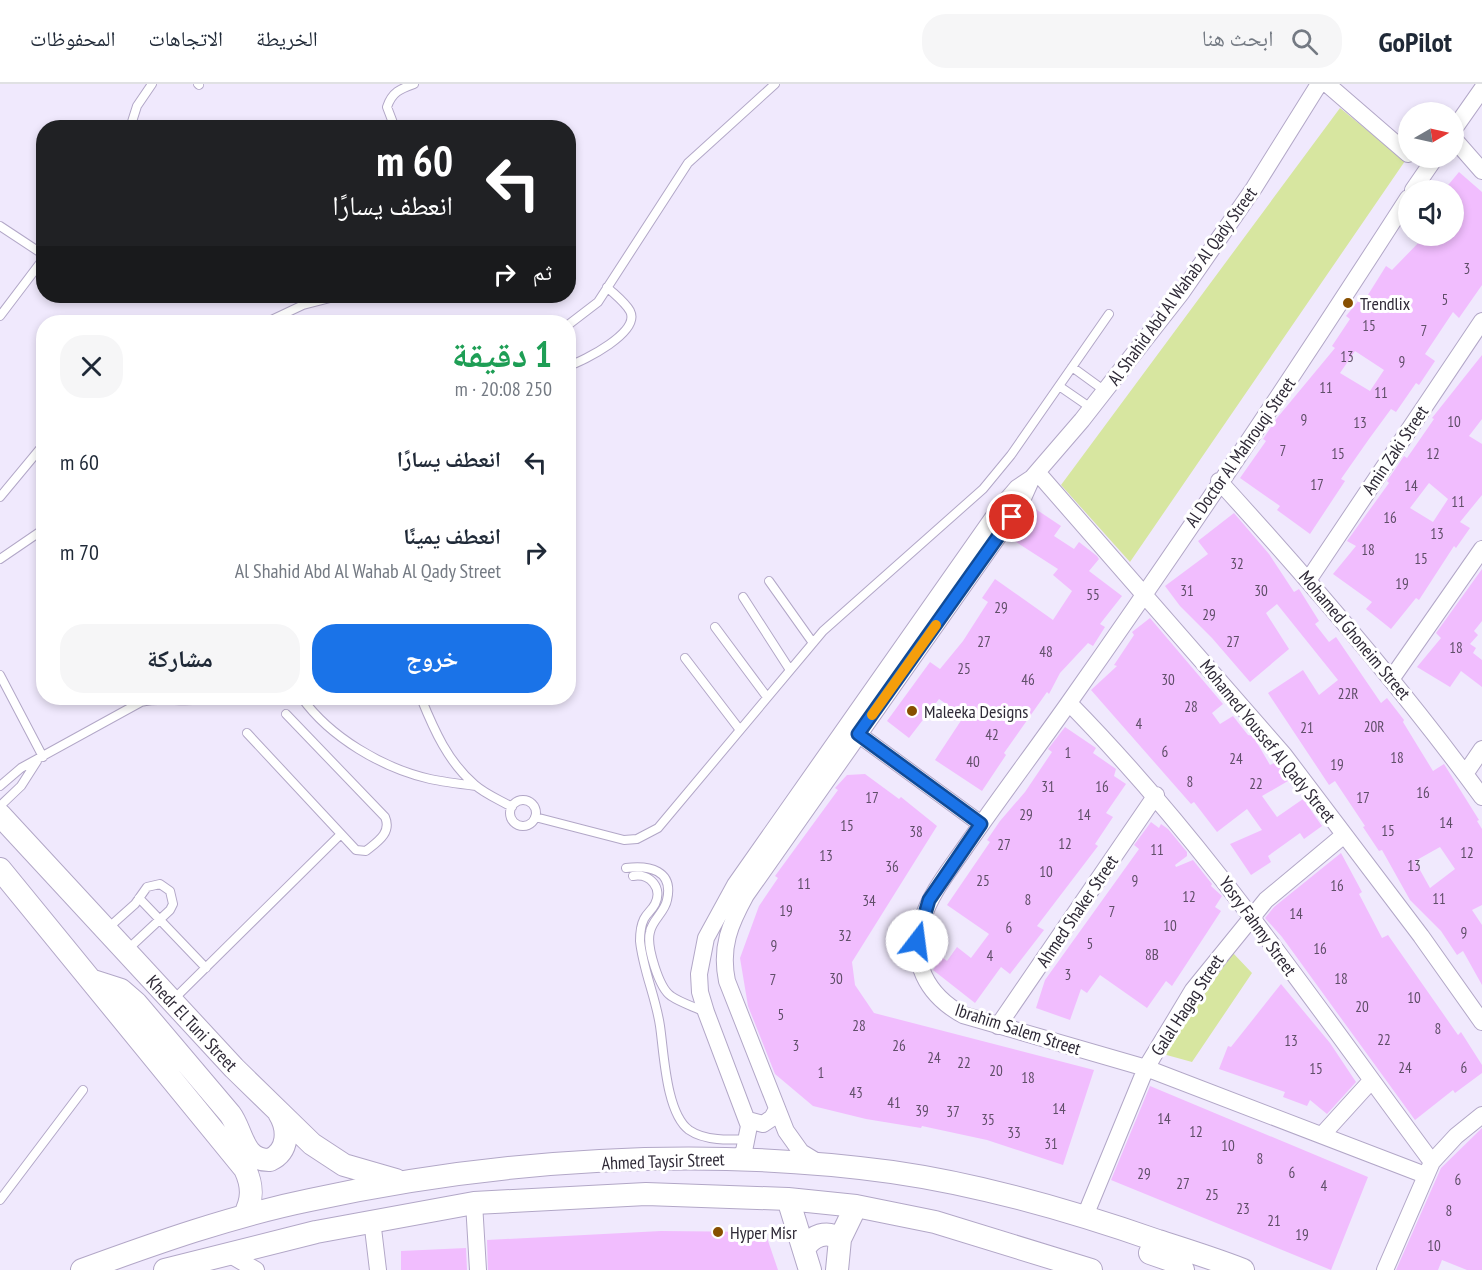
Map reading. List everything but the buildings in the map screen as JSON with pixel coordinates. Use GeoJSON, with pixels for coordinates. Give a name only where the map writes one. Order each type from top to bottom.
{"type":"FeatureCollection","features":[{"type":"Feature","properties":{"kind":"main road","name":"Khedr El Tuni Street"},"geometry":{"type":"LineString","coordinates":[[0,815],[172,1001],[279,1113],[312,1144],[344,1165],[379,1177],[416,1181]]}},
{"type":"Feature","properties":{"kind":"main road"},"geometry":{"type":"LineString","coordinates":[[0,869],[93,981],[252,1164],[251,1198],[244,1216]]}},
{"type":"Feature","properties":{"kind":"main road"},"geometry":{"type":"LineString","coordinates":[[252,1164],[275,1158],[284,1145],[286,1128],[279,1113]]}},
{"type":"Feature","properties":{"kind":"main road","name":"Ahmed Taysir Street"},"geometry":{"type":"LineString","coordinates":[[82,1270],[157,1242],[244,1216],[310,1200],[416,1181],[596,1163],[737,1160],[825,1164],[946,1182],[1085,1216],[1240,1269]]}},
{"type":"Feature","properties":{"kind":"main road","name":"Ahmed Taysir Street"},"geometry":{"type":"LineString","coordinates":[[165,1270],[227,1252],[372,1220],[474,1203],[646,1194],[788,1199],[856,1206],[935,1222],[1091,1270]]}},
{"type":"Feature","properties":{"kind":"main road"},"geometry":{"type":"LineString","coordinates":[[788,1199],[807,1259]]}},
{"type":"Feature","properties":{"kind":"main road"},"geometry":{"type":"LineString","coordinates":[[837,1270],[840,1239],[856,1206]]}},
{"type":"Feature","properties":{"kind":"main road"},"geometry":{"type":"LineString","coordinates":[[1117,1227],[1130,1244],[1170,1260],[1183,1270]]}},
{"type":"Feature","properties":{"kind":"main road"},"geometry":{"type":"LineString","coordinates":[[807,1259],[812,1239],[823,1234],[840,1239]]}},
{"type":"Feature","properties":{"kind":"street","name":"Al Shahid Abd Al Wahab Al Qady Street"},"geometry":{"type":"LineString","coordinates":[[825,1164],[812,1160],[801,1152],[786,1131],[727,981],[723,956],[732,920],[746,895],[1019,507],[1035,475],[1105,391],[1182,292],[1254,188],[1318,84]]}},
{"type":"Feature","properties":{"kind":"street"},"geometry":{"type":"LineString","coordinates":[[1327,84],[1398,145]]}},
{"type":"Feature","properties":{"kind":"street"},"geometry":{"type":"LineString","coordinates":[[1464,115],[1482,89]]}},
{"type":"Feature","properties":{"kind":"street"},"geometry":{"type":"LineString","coordinates":[[1464,150],[1482,171]]}},
{"type":"Feature","properties":{"kind":"street","name":"Al Doctor Al Mahrouqi Street"},"geometry":{"type":"LineString","coordinates":[[1069,703],[1219,481],[1296,372],[1398,214]]}},
{"type":"Feature","properties":{"kind":"street","name":"Amin Zaki Street"},"geometry":{"type":"LineString","coordinates":[[1309,579],[1482,321]]}},
{"type":"Feature","properties":{"kind":"street","name":"Al Shahid Abd Al Wahab Al Qady Street"},"geometry":{"type":"LineString","coordinates":[[737,1160],[748,1139],[748,1120],[700,992],[701,955],[706,938],[735,885],[999,509],[1017,488],[1035,475]]}},
{"type":"Feature","properties":{"kind":"street","name":"Mohamed Youssef Al Qady Street"},"geometry":{"type":"LineString","coordinates":[[1035,475],[1144,593],[1284,755],[1482,1022]]}},
{"type":"Feature","properties":{"kind":"street","name":"Mohamed Ghoneim Street"},"geometry":{"type":"LineString","coordinates":[[1219,481],[1309,579],[1392,678],[1482,796]]}},
{"type":"Feature","properties":{"kind":"street"},"geometry":{"type":"LineString","coordinates":[[1392,678],[1482,549]]}},
{"type":"Feature","properties":{"kind":"street","name":"Yosry Fahmy Street"},"geometry":{"type":"LineString","coordinates":[[1069,703],[1156,795],[1205,855],[1371,1081],[1429,1169]]}},
{"type":"Feature","properties":{"kind":"street","name":"Ibrahim Salem Street"},"geometry":{"type":"LineString","coordinates":[[1069,703],[929,900],[917,941],[918,959],[933,993],[947,1006],[963,1015],[1146,1068],[1322,1135],[1429,1169]]}},
{"type":"Feature","properties":{"kind":"street"},"geometry":{"type":"LineString","coordinates":[[858,734],[981,824]]}},
{"type":"Feature","properties":{"kind":"street"},"geometry":{"type":"LineString","coordinates":[[1465,774],[1482,749]]}},
{"type":"Feature","properties":{"kind":"street","name":"Ahmed Shaker Street"},"geometry":{"type":"LineString","coordinates":[[998,1026],[1156,795]]}},
{"type":"Feature","properties":{"kind":"street","name":"Galal Hagag Street"},"geometry":{"type":"LineString","coordinates":[[1085,1216],[1146,1068],[1193,990],[1250,917],[1287,881],[1344,835]]}},
{"type":"Feature","properties":{"kind":"street"},"geometry":{"type":"LineString","coordinates":[[1322,1135],[1371,1081]]}},
{"type":"Feature","properties":{"kind":"street"},"geometry":{"type":"LineString","coordinates":[[748,1120],[758,1124],[768,1122],[777,1108]]}},
{"type":"Feature","properties":{"kind":"street"},"geometry":{"type":"LineString","coordinates":[[1385,1270],[1429,1169],[1456,1136],[1482,1115]]}},
{"type":"Feature","properties":{"kind":"street"},"geometry":{"type":"LineString","coordinates":[[474,1203],[478,1270]]}},
{"type":"Feature","properties":{"kind":"street"},"geometry":{"type":"LineString","coordinates":[[372,1220],[378,1270]]}},
{"type":"Feature","properties":{"kind":"street"},"geometry":{"type":"LineString","coordinates":[[227,1252],[256,1270]]}},
{"type":"Feature","properties":{"kind":"lane"},"geometry":{"type":"LineString","coordinates":[[133,120],[137,106],[152,84]]}},
{"type":"Feature","properties":{"kind":"lane"},"geometry":{"type":"LineString","coordinates":[[392,120],[387,106],[390,97],[398,90],[414,84]]}},
{"type":"Feature","properties":{"kind":"lane"},"geometry":{"type":"LineString","coordinates":[[576,319],[598,302],[688,163],[775,84]]}},
{"type":"Feature","properties":{"kind":"lane"},"geometry":{"type":"LineString","coordinates":[[0,226],[36,251]]}},
{"type":"Feature","properties":{"kind":"lane"},"geometry":{"type":"LineString","coordinates":[[0,316],[36,268]]}},
{"type":"Feature","properties":{"kind":"lane"},"geometry":{"type":"LineString","coordinates":[[576,362],[605,347],[628,328],[632,320],[630,311],[607,287]]}},
{"type":"Feature","properties":{"kind":"lane"},"geometry":{"type":"LineString","coordinates":[[282,315],[311,303]]}},
{"type":"Feature","properties":{"kind":"lane"},"geometry":{"type":"LineString","coordinates":[[535,817],[624,840],[649,834],[658,828],[813,643],[983,489],[1011,455],[1109,314]]}},
{"type":"Feature","properties":{"kind":"lane"},"geometry":{"type":"LineString","coordinates":[[1072,367],[1105,391]]}},
{"type":"Feature","properties":{"kind":"lane"},"geometry":{"type":"LineString","coordinates":[[1059,386],[1091,408]]}},
{"type":"Feature","properties":{"kind":"lane"},"geometry":{"type":"LineString","coordinates":[[0,497],[36,454]]}},
{"type":"Feature","properties":{"kind":"lane"},"geometry":{"type":"LineString","coordinates":[[0,559],[36,534]]}},
{"type":"Feature","properties":{"kind":"lane"},"geometry":{"type":"LineString","coordinates":[[770,581],[813,643]]}},
{"type":"Feature","properties":{"kind":"lane"},"geometry":{"type":"LineString","coordinates":[[743,597],[790,670]]}},
{"type":"Feature","properties":{"kind":"lane"},"geometry":{"type":"LineString","coordinates":[[715,627],[767,697]]}},
{"type":"Feature","properties":{"kind":"lane"},"geometry":{"type":"LineString","coordinates":[[685,658],[740,730]]}},
{"type":"Feature","properties":{"kind":"lane"},"geometry":{"type":"LineString","coordinates":[[0,675],[40,759]]}},
{"type":"Feature","properties":{"kind":"lane"},"geometry":{"type":"LineString","coordinates":[[0,786],[21,768],[136,705]]}},
{"type":"Feature","properties":{"kind":"lane"},"geometry":{"type":"LineString","coordinates":[[309,705],[343,738],[384,762],[429,779],[476,786]]}},
{"type":"Feature","properties":{"kind":"lane"},"geometry":{"type":"LineString","coordinates":[[424,705],[436,735],[476,786],[512,807]]}},
{"type":"Feature","properties":{"kind":"lane"},"geometry":{"type":"LineString","coordinates":[[247,734],[356,850],[366,851],[385,834],[387,821],[286,714]]}},
{"type":"Feature","properties":{"kind":"lane"},"geometry":{"type":"LineString","coordinates":[[0,806],[30,776],[40,759]]}},
{"type":"Feature","properties":{"kind":"lane"},"geometry":{"type":"LineString","coordinates":[[519,800],[528,801],[535,807],[535,817],[529,824],[516,823],[511,816],[512,807],[519,800]]}},
{"type":"Feature","properties":{"kind":"lane"},"geometry":{"type":"LineString","coordinates":[[172,1001],[341,834]]}},
{"type":"Feature","properties":{"kind":"lane"},"geometry":{"type":"LineString","coordinates":[[626,868],[645,865],[655,868],[665,879],[669,891],[667,903],[650,932],[649,944],[656,969],[664,989],[672,997],[706,1012]]}},
{"type":"Feature","properties":{"kind":"lane"},"geometry":{"type":"LineString","coordinates":[[633,876],[645,875],[651,879],[657,895],[655,903],[645,916],[640,941],[660,1027],[663,1065],[680,1120],[690,1131],[710,1138],[748,1139]]}},
{"type":"Feature","properties":{"kind":"lane"},"geometry":{"type":"LineString","coordinates":[[106,930],[139,898],[147,887],[160,884],[170,891],[173,904],[160,920],[126,951]]}},
{"type":"Feature","properties":{"kind":"lane"},"geometry":{"type":"LineString","coordinates":[[139,898],[206,968]]}},
{"type":"Feature","properties":{"kind":"lane"},"geometry":{"type":"LineString","coordinates":[[0,1200],[83,1090]]}},
{"type":"Feature","properties":{"kind":"green space"},"geometry":{"type":"Polygon","coordinates":[[[1340,108],[1398,155],[1398,168],[1400,168],[1130,562],[1061,485],[1340,108]]]}},
{"type":"Feature","properties":{"kind":"green space"},"geometry":{"type":"Polygon","coordinates":[[[1233,953],[1252,973],[1192,1062],[1163,1054],[1233,953]]]}},
{"type":"Feature","properties":{"kind":"slow traffic"},"geometry":{"type":"LineString","coordinates":[[872,715],[936,625]]}},
{"type":"Feature","properties":{"kind":"place","name":"Trendlix"},"geometry":{"type":"Point","coordinates":[1348,303]}},
{"type":"Feature","properties":{"kind":"place","name":"Maleeka Designs"},"geometry":{"type":"Point","coordinates":[912,711]}},
{"type":"Feature","properties":{"kind":"place","name":"Hyper Misr"},"geometry":{"type":"Point","coordinates":[718,1232]}},
{"type":"Feature","properties":{"kind":"route"},"geometry":{"type":"LineString","coordinates":[[917,941],[929,900],[981,824],[858,734],[1012,517]]}}]}
